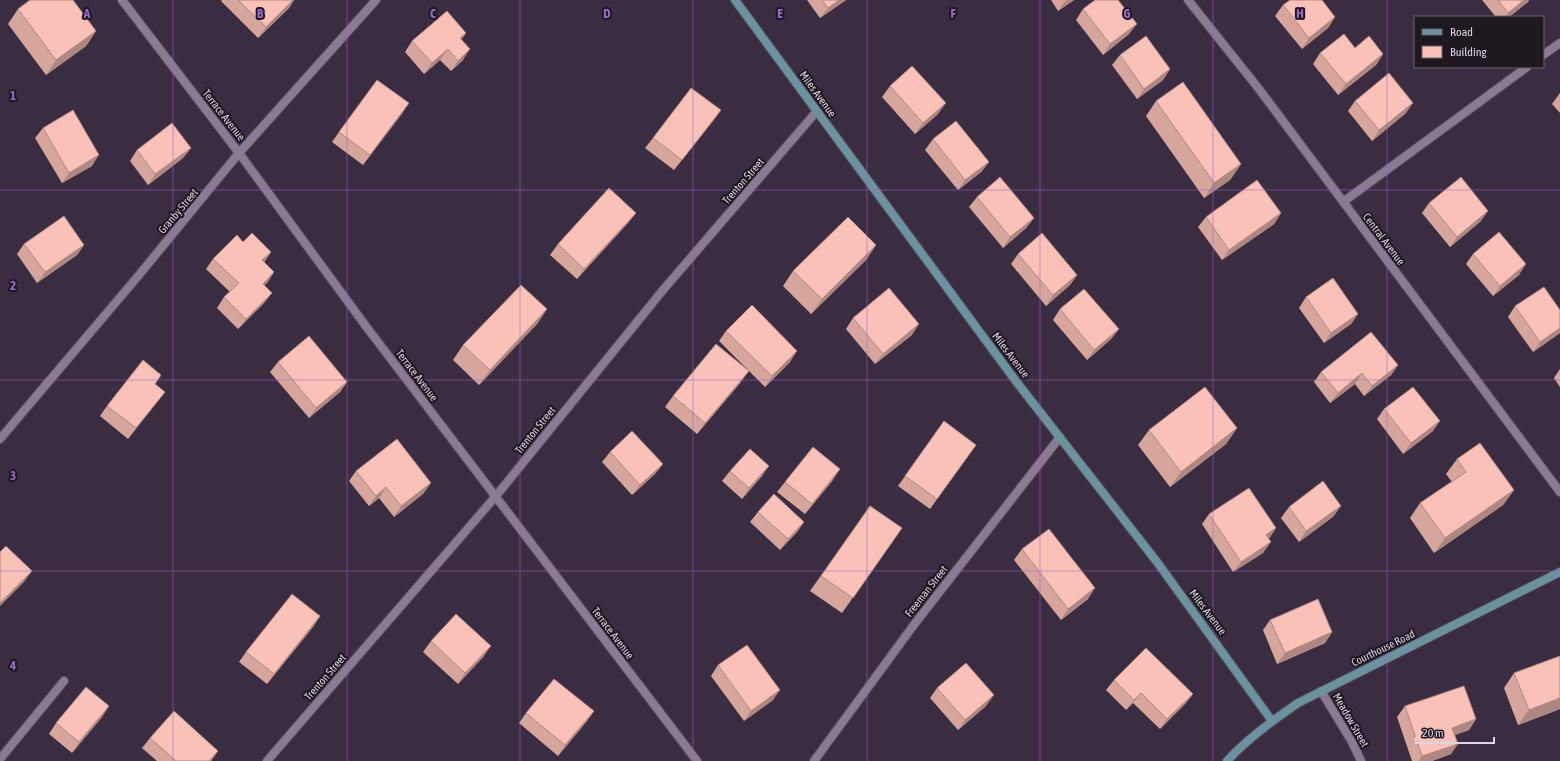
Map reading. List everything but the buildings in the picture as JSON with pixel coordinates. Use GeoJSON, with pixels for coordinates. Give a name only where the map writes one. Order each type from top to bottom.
{"type":"FeatureCollection","features":[{"type":"Feature","properties":{"kind":"street","name":"Terrace Avenue"},"geometry":{"type":"LineString","coordinates":[[122,0],[240,153],[365,325],[697,761]]}},
{"type":"Feature","properties":{"kind":"street","name":"Granby Street"},"geometry":{"type":"LineString","coordinates":[[0,439],[240,153],[376,0]]}},
{"type":"Feature","properties":{"kind":"street","name":"Miles Avenue"},"geometry":{"type":"LineString","coordinates":[[735,0],[1015,380],[1161,568],[1272,721]]}},
{"type":"Feature","properties":{"kind":"street","name":"Central Avenue"},"geometry":{"type":"LineString","coordinates":[[1188,0],[1258,89],[1560,492]]}},
{"type":"Feature","properties":{"kind":"street"},"geometry":{"type":"LineString","coordinates":[[1544,54],[1560,43]]}},
{"type":"Feature","properties":{"kind":"street"},"geometry":{"type":"LineString","coordinates":[[1343,202],[1526,68]]}},
{"type":"Feature","properties":{"kind":"street","name":"Trenton Street"},"geometry":{"type":"LineString","coordinates":[[267,761],[496,496],[663,290],[817,112]]}},
{"type":"Feature","properties":{"kind":"street","name":"Freeman Street"},"geometry":{"type":"LineString","coordinates":[[814,761],[913,626],[1060,437]]}},
{"type":"Feature","properties":{"kind":"street","name":"Courthouse Road"},"geometry":{"type":"LineString","coordinates":[[1227,761],[1272,721],[1298,703],[1560,572]]}},
{"type":"Feature","properties":{"kind":"street"},"geometry":{"type":"LineString","coordinates":[[0,759],[64,681]]}},
{"type":"Feature","properties":{"kind":"street","name":"Meadow Street"},"geometry":{"type":"LineString","coordinates":[[1322,691],[1352,742],[1361,761]]}}]}
